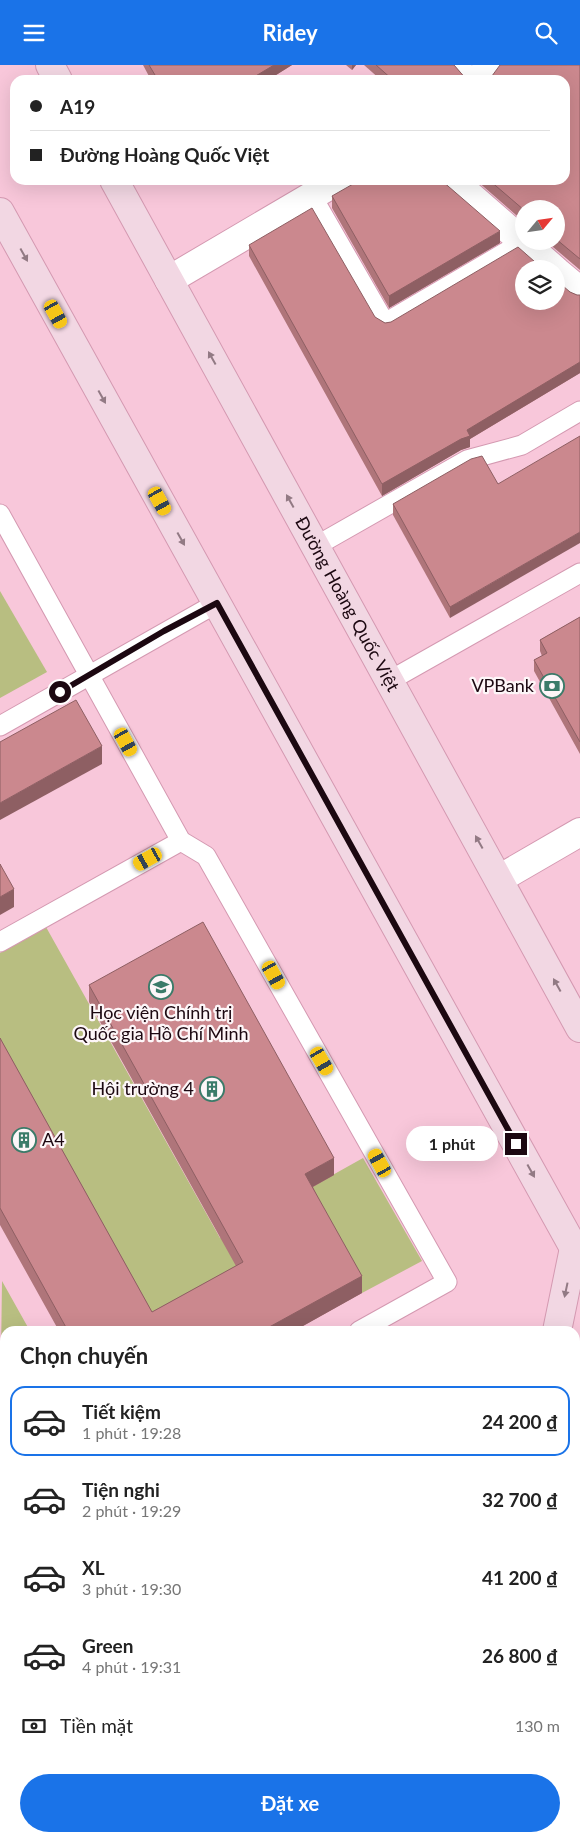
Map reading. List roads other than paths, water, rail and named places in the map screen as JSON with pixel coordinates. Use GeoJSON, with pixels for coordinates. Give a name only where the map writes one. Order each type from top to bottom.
{"type":"FeatureCollection","features":[{"type":"Feature","properties":{"kind":"main road","name":"Đường Hoàng Quốc Việt"},"geometry":{"type":"LineString","coordinates":[[117,185],[580,1028]]}},
{"type":"Feature","properties":{"kind":"main road"},"geometry":{"type":"LineString","coordinates":[[0,212],[577,1253],[558,1326]]}},
{"type":"Feature","properties":{"kind":"street"},"geometry":{"type":"LineString","coordinates":[[483,75],[492,65]]}},
{"type":"Feature","properties":{"kind":"street"},"geometry":{"type":"LineString","coordinates":[[170,280],[331,185]]}},
{"type":"Feature","properties":{"kind":"street"},"geometry":{"type":"LineString","coordinates":[[458,185],[515,235]]}},
{"type":"Feature","properties":{"kind":"street"},"geometry":{"type":"LineString","coordinates":[[532,250],[544,260]]}},
{"type":"Feature","properties":{"kind":"street"},"geometry":{"type":"LineString","coordinates":[[565,278],[580,291]]}},
{"type":"Feature","properties":{"kind":"street"},"geometry":{"type":"LineString","coordinates":[[499,879],[580,832]]}},
{"type":"Feature","properties":{"kind":"lane"},"geometry":{"type":"LineString","coordinates":[[457,65],[468,75]]}},
{"type":"Feature","properties":{"kind":"lane"},"geometry":{"type":"LineString","coordinates":[[312,196],[385,323],[515,247]]}},
{"type":"Feature","properties":{"kind":"lane"},"geometry":{"type":"LineString","coordinates":[[316,546],[467,460],[522,445],[580,411]]}},
{"type":"Feature","properties":{"kind":"lane"},"geometry":{"type":"LineString","coordinates":[[0,514],[182,841],[206,856],[447,1283],[369,1326]]}},
{"type":"Feature","properties":{"kind":"lane"},"geometry":{"type":"LineString","coordinates":[[389,681],[580,573]]}},
{"type":"Feature","properties":{"kind":"lane"},"geometry":{"type":"LineString","coordinates":[[0,726],[90,676],[164,631],[217,603]]}},
{"type":"Feature","properties":{"kind":"lane"},"geometry":{"type":"LineString","coordinates":[[0,942],[182,841]]}},
{"type":"Feature","properties":{"kind":"place","name":"VPBank"},"geometry":{"type":"Point","coordinates":[552,686]}},
{"type":"Feature","properties":{"kind":"place","name":"Học viện Chính trị Quốc gia Hồ Chí Minh"},"geometry":{"type":"Point","coordinates":[161,987]}},
{"type":"Feature","properties":{"kind":"place","name":"Hội trường 4"},"geometry":{"type":"Point","coordinates":[212,1089]}},
{"type":"Feature","properties":{"kind":"place","name":"A4"},"geometry":{"type":"Point","coordinates":[24,1140]}}]}
